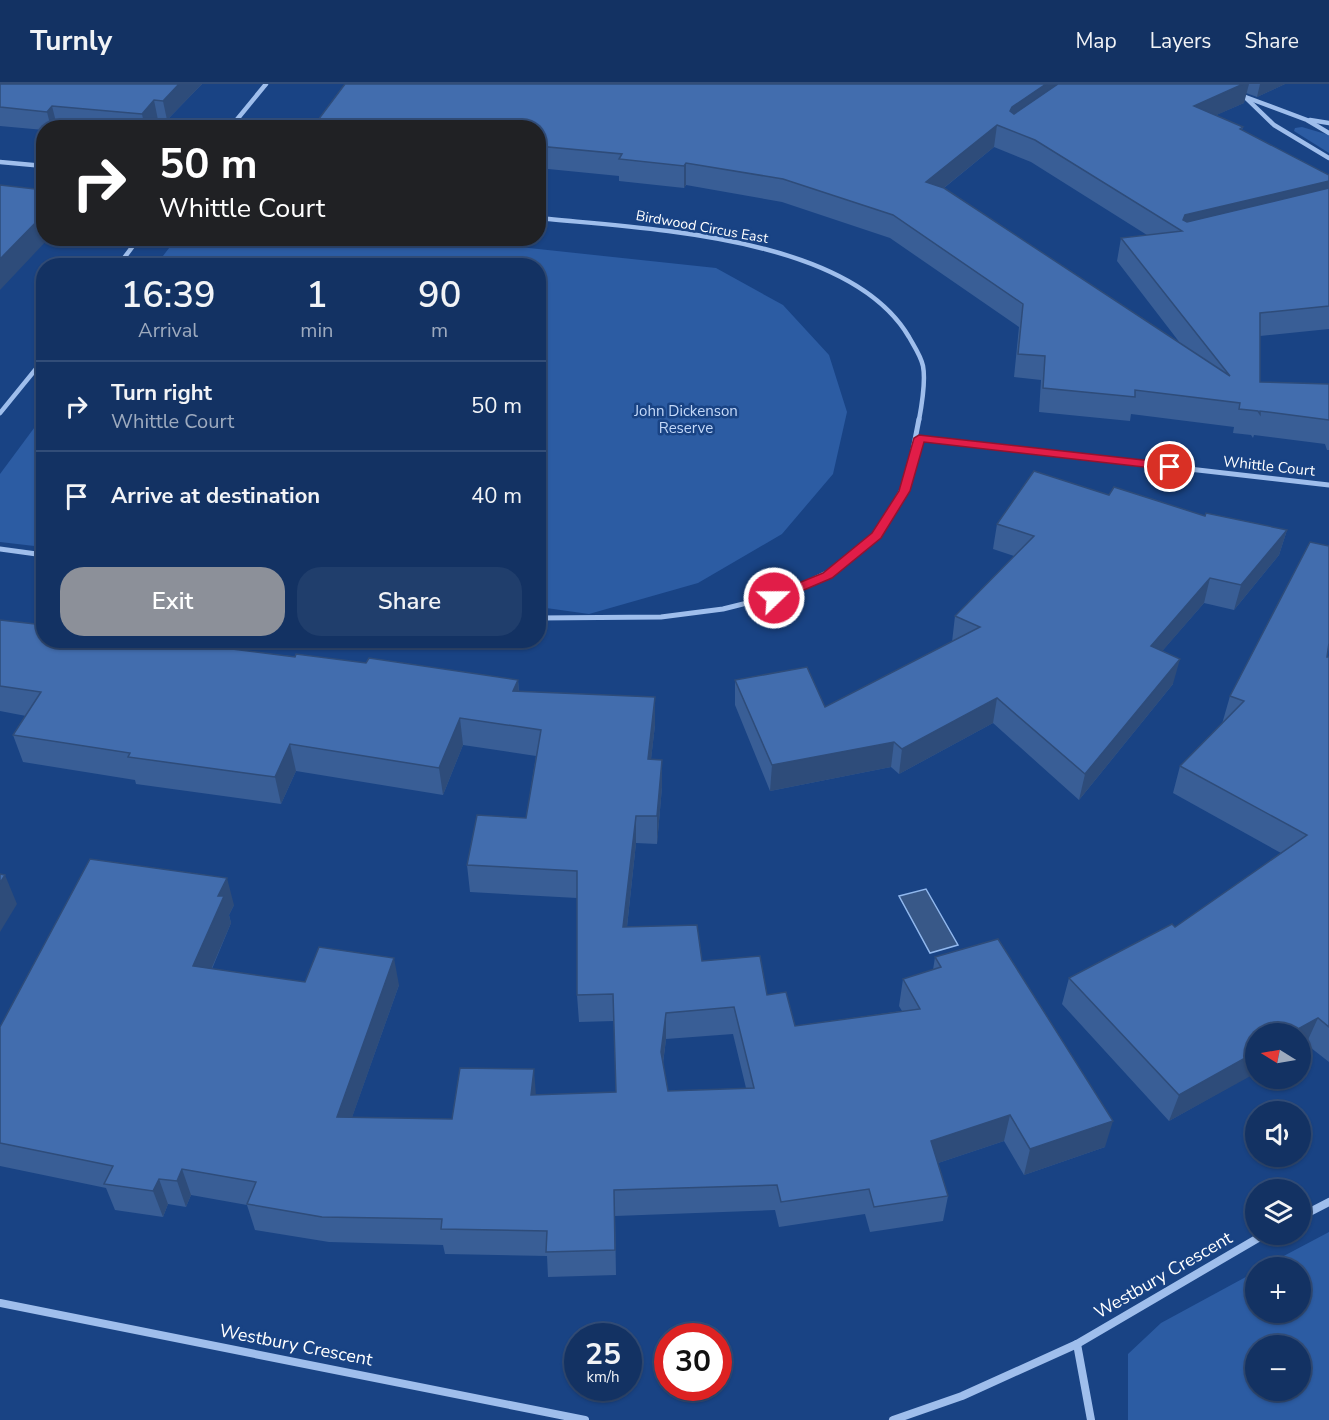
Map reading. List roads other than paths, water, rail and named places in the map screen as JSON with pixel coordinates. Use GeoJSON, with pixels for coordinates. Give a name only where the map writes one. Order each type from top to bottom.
{"type":"FeatureCollection","features":[{"type":"Feature","properties":{"kind":"street"},"geometry":{"type":"LineString","coordinates":[[237,120],[266,84]]}},
{"type":"Feature","properties":{"kind":"street"},"geometry":{"type":"LineString","coordinates":[[1236,94],[1307,120],[1329,133]]}},
{"type":"Feature","properties":{"kind":"street"},"geometry":{"type":"LineString","coordinates":[[1246,97],[1262,116],[1281,131],[1329,158]]}},
{"type":"Feature","properties":{"kind":"street"},"geometry":{"type":"LineString","coordinates":[[1307,120],[1329,123]]}},
{"type":"Feature","properties":{"kind":"street"},"geometry":{"type":"LineString","coordinates":[[0,162],[36,165]]}},
{"type":"Feature","properties":{"kind":"street","name":"Birdwood Circus East"},"geometry":{"type":"LineString","coordinates":[[546,219],[656,230],[758,247],[811,263],[855,284],[895,316],[923,364],[919,438],[904,491],[877,536],[828,576],[774,598],[715,612],[655,618],[546,618]]}},
{"type":"Feature","properties":{"kind":"street"},"geometry":{"type":"LineString","coordinates":[[0,414],[36,369]]}},
{"type":"Feature","properties":{"kind":"street","name":"Whittle Court"},"geometry":{"type":"LineString","coordinates":[[919,438],[1329,485]]}},
{"type":"Feature","properties":{"kind":"street"},"geometry":{"type":"LineString","coordinates":[[0,549],[36,554]]}},
{"type":"Feature","properties":{"kind":"street"},"geometry":{"type":"LineString","coordinates":[[1311,1211],[1329,1202]]}},
{"type":"Feature","properties":{"kind":"street","name":"Westbury Crescent"},"geometry":{"type":"LineString","coordinates":[[893,1420],[962,1396],[1077,1344],[1246,1245]]}},
{"type":"Feature","properties":{"kind":"street","name":"Westbury Crescent"},"geometry":{"type":"LineString","coordinates":[[0,1303],[585,1420]]}},
{"type":"Feature","properties":{"kind":"street"},"geometry":{"type":"LineString","coordinates":[[1077,1344],[1090,1420]]}},
{"type":"Feature","properties":{"kind":"park label","name":"John Dickenson Reserve"},"geometry":{"type":"Point","coordinates":[686,420]}}]}
